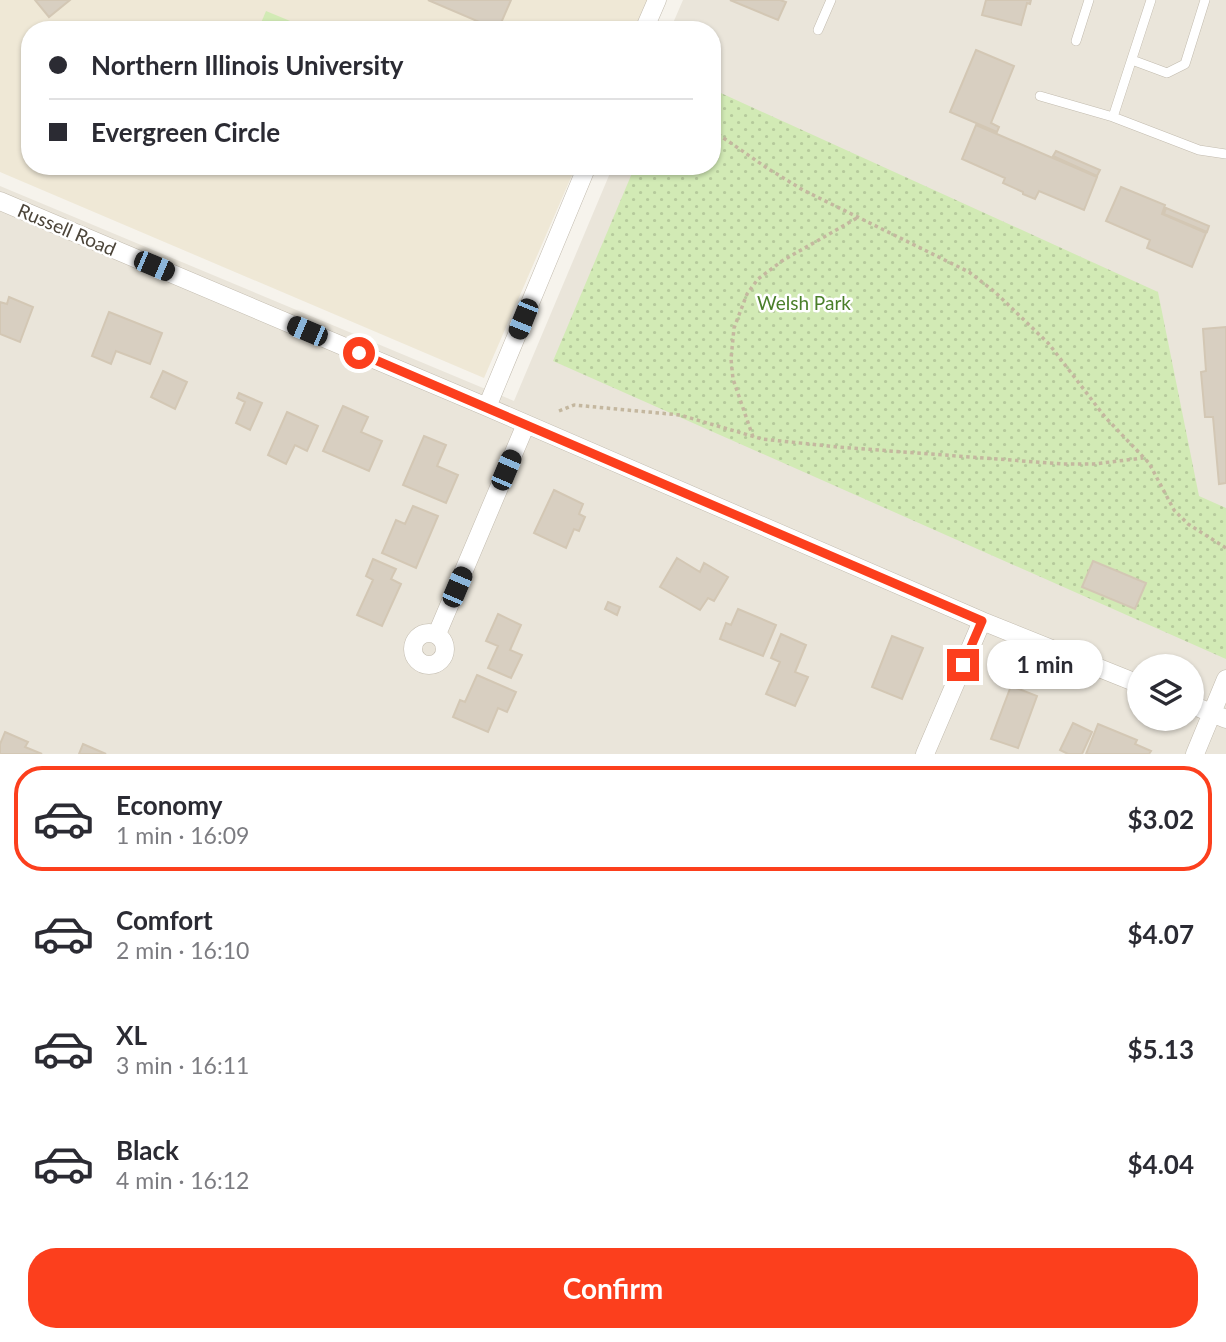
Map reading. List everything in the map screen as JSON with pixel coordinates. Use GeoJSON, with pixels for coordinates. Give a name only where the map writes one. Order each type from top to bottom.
{"type":"FeatureCollection","features":[{"type":"Feature","properties":{"kind":"street"},"geometry":{"type":"LineString","coordinates":[[648,21],[657,0]]}},
{"type":"Feature","properties":{"kind":"street"},"geometry":{"type":"LineString","coordinates":[[486,407],[583,175]]}},
{"type":"Feature","properties":{"kind":"street","name":"Russell Road"},"geometry":{"type":"LineString","coordinates":[[0,201],[982,621],[1127,679]]}},
{"type":"Feature","properties":{"kind":"street"},"geometry":{"type":"LineString","coordinates":[[437,634],[526,424]]}},
{"type":"Feature","properties":{"kind":"street"},"geometry":{"type":"LineString","coordinates":[[925,754],[982,621]]}},
{"type":"Feature","properties":{"kind":"street"},"geometry":{"type":"LineString","coordinates":[[1195,754],[1219,716],[1226,679]]}},
{"type":"Feature","properties":{"kind":"lane"},"geometry":{"type":"LineString","coordinates":[[818,30],[831,0]]}},
{"type":"Feature","properties":{"kind":"lane"},"geometry":{"type":"LineString","coordinates":[[1076,41],[1089,0]]}},
{"type":"Feature","properties":{"kind":"lane"},"geometry":{"type":"LineString","coordinates":[[1113,117],[1151,0]]}},
{"type":"Feature","properties":{"kind":"lane"},"geometry":{"type":"LineString","coordinates":[[1132,60],[1167,73],[1185,64],[1205,0]]}},
{"type":"Feature","properties":{"kind":"lane"},"geometry":{"type":"LineString","coordinates":[[1040,96],[1113,117],[1199,150],[1226,154]]}},
{"type":"Feature","properties":{"kind":"path"},"geometry":{"type":"LineString","coordinates":[[721,136],[767,168],[857,218],[969,272],[995,292],[1049,344],[1105,416],[1149,463],[1174,510],[1188,524],[1226,548]]}},
{"type":"Feature","properties":{"kind":"path"},"geometry":{"type":"LineString","coordinates":[[753,437],[736,387],[731,359],[734,328],[747,294],[758,279],[774,267],[810,243],[857,218]]}},
{"type":"Feature","properties":{"kind":"path"},"geometry":{"type":"LineString","coordinates":[[559,411],[575,405],[680,415],[753,437],[838,447],[1063,464],[1094,464],[1143,458]]}},
{"type":"Feature","properties":{"kind":"shaded area"},"geometry":{"type":"Polygon","coordinates":[[[0,0],[648,0],[640,21],[21,21],[21,175],[572,175],[484,378],[0,172],[0,0]]]}},
{"type":"Feature","properties":{"kind":"shaded area"},"geometry":{"type":"Polygon","coordinates":[[[683,0],[1226,0],[1226,754],[0,754],[0,186],[514,401],[609,175],[721,175],[721,21],[674,21],[683,0]]]}},
{"type":"Feature","properties":{"kind":"green space"},"geometry":{"type":"Polygon","coordinates":[[[266,11],[290,21],[262,21],[266,11]]]}},
{"type":"Feature","properties":{"kind":"green space","name":"Welsh Park"},"geometry":{"type":"Polygon","coordinates":[[[721,93],[1158,292],[1199,496],[1226,508],[1226,659],[553,361],[631,175],[721,175],[721,93]]]}},
{"type":"Feature","properties":{"kind":"building"},"geometry":{"type":"Polygon","coordinates":[[[35,0],[70,0],[49,17],[35,0]]]}},
{"type":"Feature","properties":{"kind":"building"},"geometry":{"type":"Polygon","coordinates":[[[428,0],[511,0],[502,21],[477,21],[428,0]]]}},
{"type":"Feature","properties":{"kind":"building"},"geometry":{"type":"Polygon","coordinates":[[[730,0],[780,0],[786,2],[778,20],[730,0]]]}},
{"type":"Feature","properties":{"kind":"building"},"geometry":{"type":"Polygon","coordinates":[[[986,0],[1031,0],[1030,4],[1027,3],[1021,25],[982,15],[986,0]]]}},
{"type":"Feature","properties":{"kind":"building"},"geometry":{"type":"Polygon","coordinates":[[[976,50],[1014,66],[991,123],[999,127],[997,132],[950,112],[976,50]]]}},
{"type":"Feature","properties":{"kind":"building"},"geometry":{"type":"Polygon","coordinates":[[[976,125],[1097,177],[1084,210],[1039,191],[1035,199],[1023,194],[1003,183],[1005,178],[962,159],[976,125]]]}},
{"type":"Feature","properties":{"kind":"building"},"geometry":{"type":"Polygon","coordinates":[[[1056,151],[1100,170],[1097,176],[1053,156],[1056,151]]]}},
{"type":"Feature","properties":{"kind":"building"},"geometry":{"type":"Polygon","coordinates":[[[1121,187],[1165,205],[1162,214],[1206,233],[1192,267],[1147,248],[1150,240],[1106,221],[1121,187]]]}},
{"type":"Feature","properties":{"kind":"building"},"geometry":{"type":"Polygon","coordinates":[[[1166,208],[1209,226],[1207,232],[1164,214],[1166,208]]]}},
{"type":"Feature","properties":{"kind":"building"},"geometry":{"type":"Polygon","coordinates":[[[9,297],[33,307],[20,342],[0,334],[0,302],[7,304],[9,297]]]}},
{"type":"Feature","properties":{"kind":"building"},"geometry":{"type":"Polygon","coordinates":[[[109,312],[162,333],[150,364],[116,351],[111,364],[92,356],[109,312]]]}},
{"type":"Feature","properties":{"kind":"building"},"geometry":{"type":"Polygon","coordinates":[[[1226,327],[1226,483],[1219,484],[1213,417],[1205,417],[1201,372],[1206,371],[1203,329],[1226,327]]]}},
{"type":"Feature","properties":{"kind":"building"},"geometry":{"type":"Polygon","coordinates":[[[163,371],[187,382],[175,409],[151,397],[163,371]]]}},
{"type":"Feature","properties":{"kind":"building"},"geometry":{"type":"Polygon","coordinates":[[[239,393],[262,403],[250,430],[236,423],[245,402],[237,398],[239,393]]]}},
{"type":"Feature","properties":{"kind":"building"},"geometry":{"type":"Polygon","coordinates":[[[343,406],[368,417],[361,432],[382,441],[369,471],[323,451],[343,406]]]}},
{"type":"Feature","properties":{"kind":"building"},"geometry":{"type":"Polygon","coordinates":[[[287,412],[318,426],[307,451],[295,445],[286,464],[268,455],[287,412]]]}},
{"type":"Feature","properties":{"kind":"building"},"geometry":{"type":"Polygon","coordinates":[[[424,436],[446,445],[437,466],[458,475],[446,503],[403,485],[424,436]]]}},
{"type":"Feature","properties":{"kind":"building"},"geometry":{"type":"Polygon","coordinates":[[[554,490],[583,504],[579,514],[585,517],[579,531],[574,529],[566,548],[534,533],[554,490]]]}},
{"type":"Feature","properties":{"kind":"building"},"geometry":{"type":"Polygon","coordinates":[[[413,506],[438,516],[416,568],[382,553],[396,520],[405,524],[413,506]]]}},
{"type":"Feature","properties":{"kind":"building"},"geometry":{"type":"Polygon","coordinates":[[[677,558],[700,572],[704,563],[728,577],[714,601],[708,598],[700,610],[660,587],[677,558]]]}},
{"type":"Feature","properties":{"kind":"building"},"geometry":{"type":"Polygon","coordinates":[[[373,559],[396,569],[391,579],[401,584],[382,626],[357,615],[373,580],[366,576],[373,559]]]}},
{"type":"Feature","properties":{"kind":"building"},"geometry":{"type":"Polygon","coordinates":[[[1093,561],[1146,583],[1135,609],[1082,587],[1093,561]]]}},
{"type":"Feature","properties":{"kind":"building"},"geometry":{"type":"Polygon","coordinates":[[[608,602],[620,607],[617,615],[605,609],[608,602]]]}},
{"type":"Feature","properties":{"kind":"building"},"geometry":{"type":"Polygon","coordinates":[[[738,609],[776,625],[763,656],[720,639],[726,623],[731,625],[738,609]]]}},
{"type":"Feature","properties":{"kind":"building"},"geometry":{"type":"Polygon","coordinates":[[[498,614],[521,625],[510,650],[522,655],[511,678],[488,668],[498,646],[486,641],[498,614]]]}},
{"type":"Feature","properties":{"kind":"building"},"geometry":{"type":"Polygon","coordinates":[[[781,634],[806,645],[795,672],[808,677],[795,706],[766,694],[780,662],[771,658],[781,634]]]}},
{"type":"Feature","properties":{"kind":"building"},"geometry":{"type":"Polygon","coordinates":[[[892,636],[923,648],[902,699],[872,687],[892,636]]]}},
{"type":"Feature","properties":{"kind":"building"},"geometry":{"type":"Polygon","coordinates":[[[477,675],[516,692],[507,712],[498,708],[488,732],[453,717],[460,700],[465,702],[477,675]]]}},
{"type":"Feature","properties":{"kind":"building"},"geometry":{"type":"Polygon","coordinates":[[[1011,686],[1037,696],[1018,748],[991,739],[1011,686]]]}},
{"type":"Feature","properties":{"kind":"building"},"geometry":{"type":"Polygon","coordinates":[[[1073,723],[1092,732],[1082,754],[1068,754],[1060,750],[1073,723]]]}},
{"type":"Feature","properties":{"kind":"building"},"geometry":{"type":"Polygon","coordinates":[[[1098,724],[1137,740],[1135,744],[1151,751],[1149,754],[1086,754],[1098,724]]]}},
{"type":"Feature","properties":{"kind":"building"},"geometry":{"type":"Polygon","coordinates":[[[5,732],[28,742],[25,747],[42,754],[0,754],[0,744],[5,732]]]}},
{"type":"Feature","properties":{"kind":"building"},"geometry":{"type":"Polygon","coordinates":[[[83,744],[106,754],[79,754],[83,744]]]}},
{"type":"Feature","properties":{"kind":"route"},"geometry":{"type":"LineString","coordinates":[[359,353],[982,621],[963,665]]}}]}
